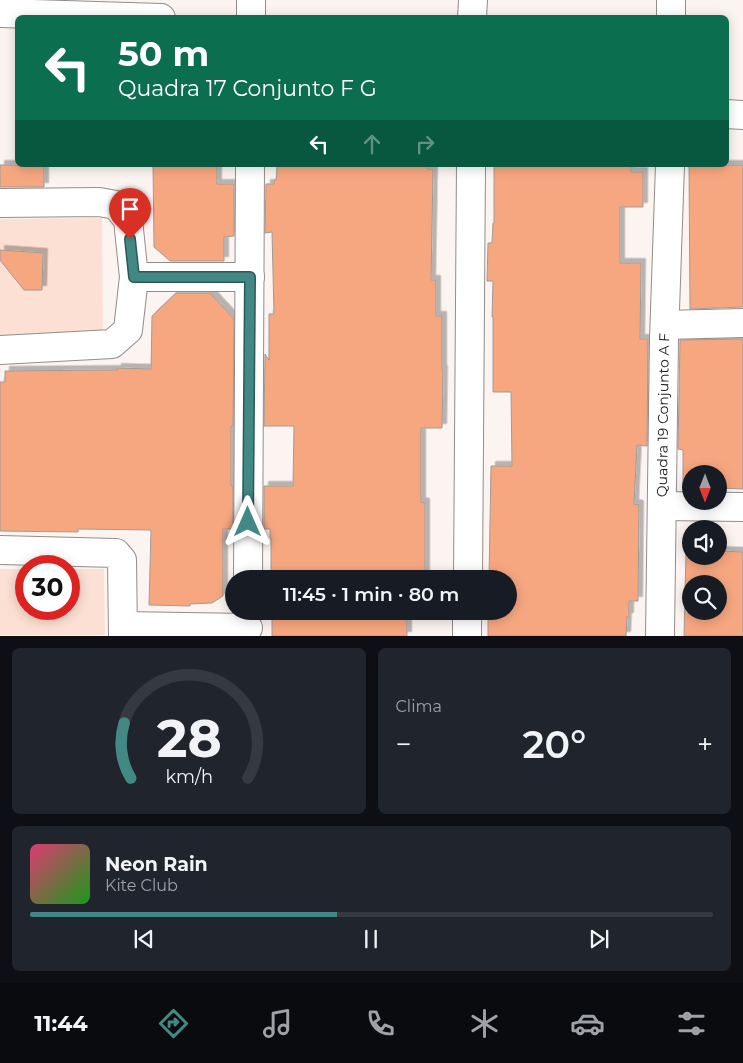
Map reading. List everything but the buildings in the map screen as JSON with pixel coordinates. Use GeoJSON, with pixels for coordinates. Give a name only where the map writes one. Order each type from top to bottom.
{"type":"FeatureCollection","features":[{"type":"Feature","properties":{"kind":"street"},"geometry":{"type":"LineString","coordinates":[[251,0],[251,15]]}},
{"type":"Feature","properties":{"kind":"street"},"geometry":{"type":"LineString","coordinates":[[472,15],[473,0]]}},
{"type":"Feature","properties":{"kind":"street"},"geometry":{"type":"LineString","coordinates":[[671,0],[671,15]]}},
{"type":"Feature","properties":{"kind":"street"},"geometry":{"type":"LineString","coordinates":[[0,13],[131,8],[152,15]]}},
{"type":"Feature","properties":{"kind":"street"},"geometry":{"type":"LineString","coordinates":[[729,114],[743,115]]}},
{"type":"Feature","properties":{"kind":"street"},"geometry":{"type":"LineString","coordinates":[[248,570],[250,167]]}},
{"type":"Feature","properties":{"kind":"street"},"geometry":{"type":"LineString","coordinates":[[468,570],[471,167]]}},
{"type":"Feature","properties":{"kind":"street","name":"Quadra 19 Conjunto A F"},"geometry":{"type":"LineString","coordinates":[[660,636],[665,325],[670,167]]}},
{"type":"Feature","properties":{"kind":"street"},"geometry":{"type":"LineString","coordinates":[[0,203],[99,202],[116,205],[128,220],[134,277],[128,330],[112,344],[0,350]]}},
{"type":"Feature","properties":{"kind":"street"},"geometry":{"type":"LineString","coordinates":[[134,277],[250,277]]}},
{"type":"Feature","properties":{"kind":"street"},"geometry":{"type":"LineString","coordinates":[[665,325],[743,323]]}},
{"type":"Feature","properties":{"kind":"street"},"geometry":{"type":"LineString","coordinates":[[662,506],[743,507]]}},
{"type":"Feature","properties":{"kind":"street"},"geometry":{"type":"LineString","coordinates":[[0,550],[116,553],[122,560],[123,631],[248,625]]}},
{"type":"Feature","properties":{"kind":"street"},"geometry":{"type":"LineString","coordinates":[[467,620],[467,636]]}},
{"type":"Feature","properties":{"kind":"shaded area"},"geometry":{"type":"Polygon","coordinates":[[[102,218],[103,342],[0,344],[0,219],[102,218]]]}},
{"type":"Feature","properties":{"kind":"shaded area"},"geometry":{"type":"Polygon","coordinates":[[[0,569],[15,569],[15,620],[80,620],[80,569],[104,569],[105,635],[0,635],[0,569]]]}},
{"type":"Feature","properties":{"kind":"route"},"geometry":{"type":"LineString","coordinates":[[130,239],[134,277],[250,277],[248,522]]}}]}
